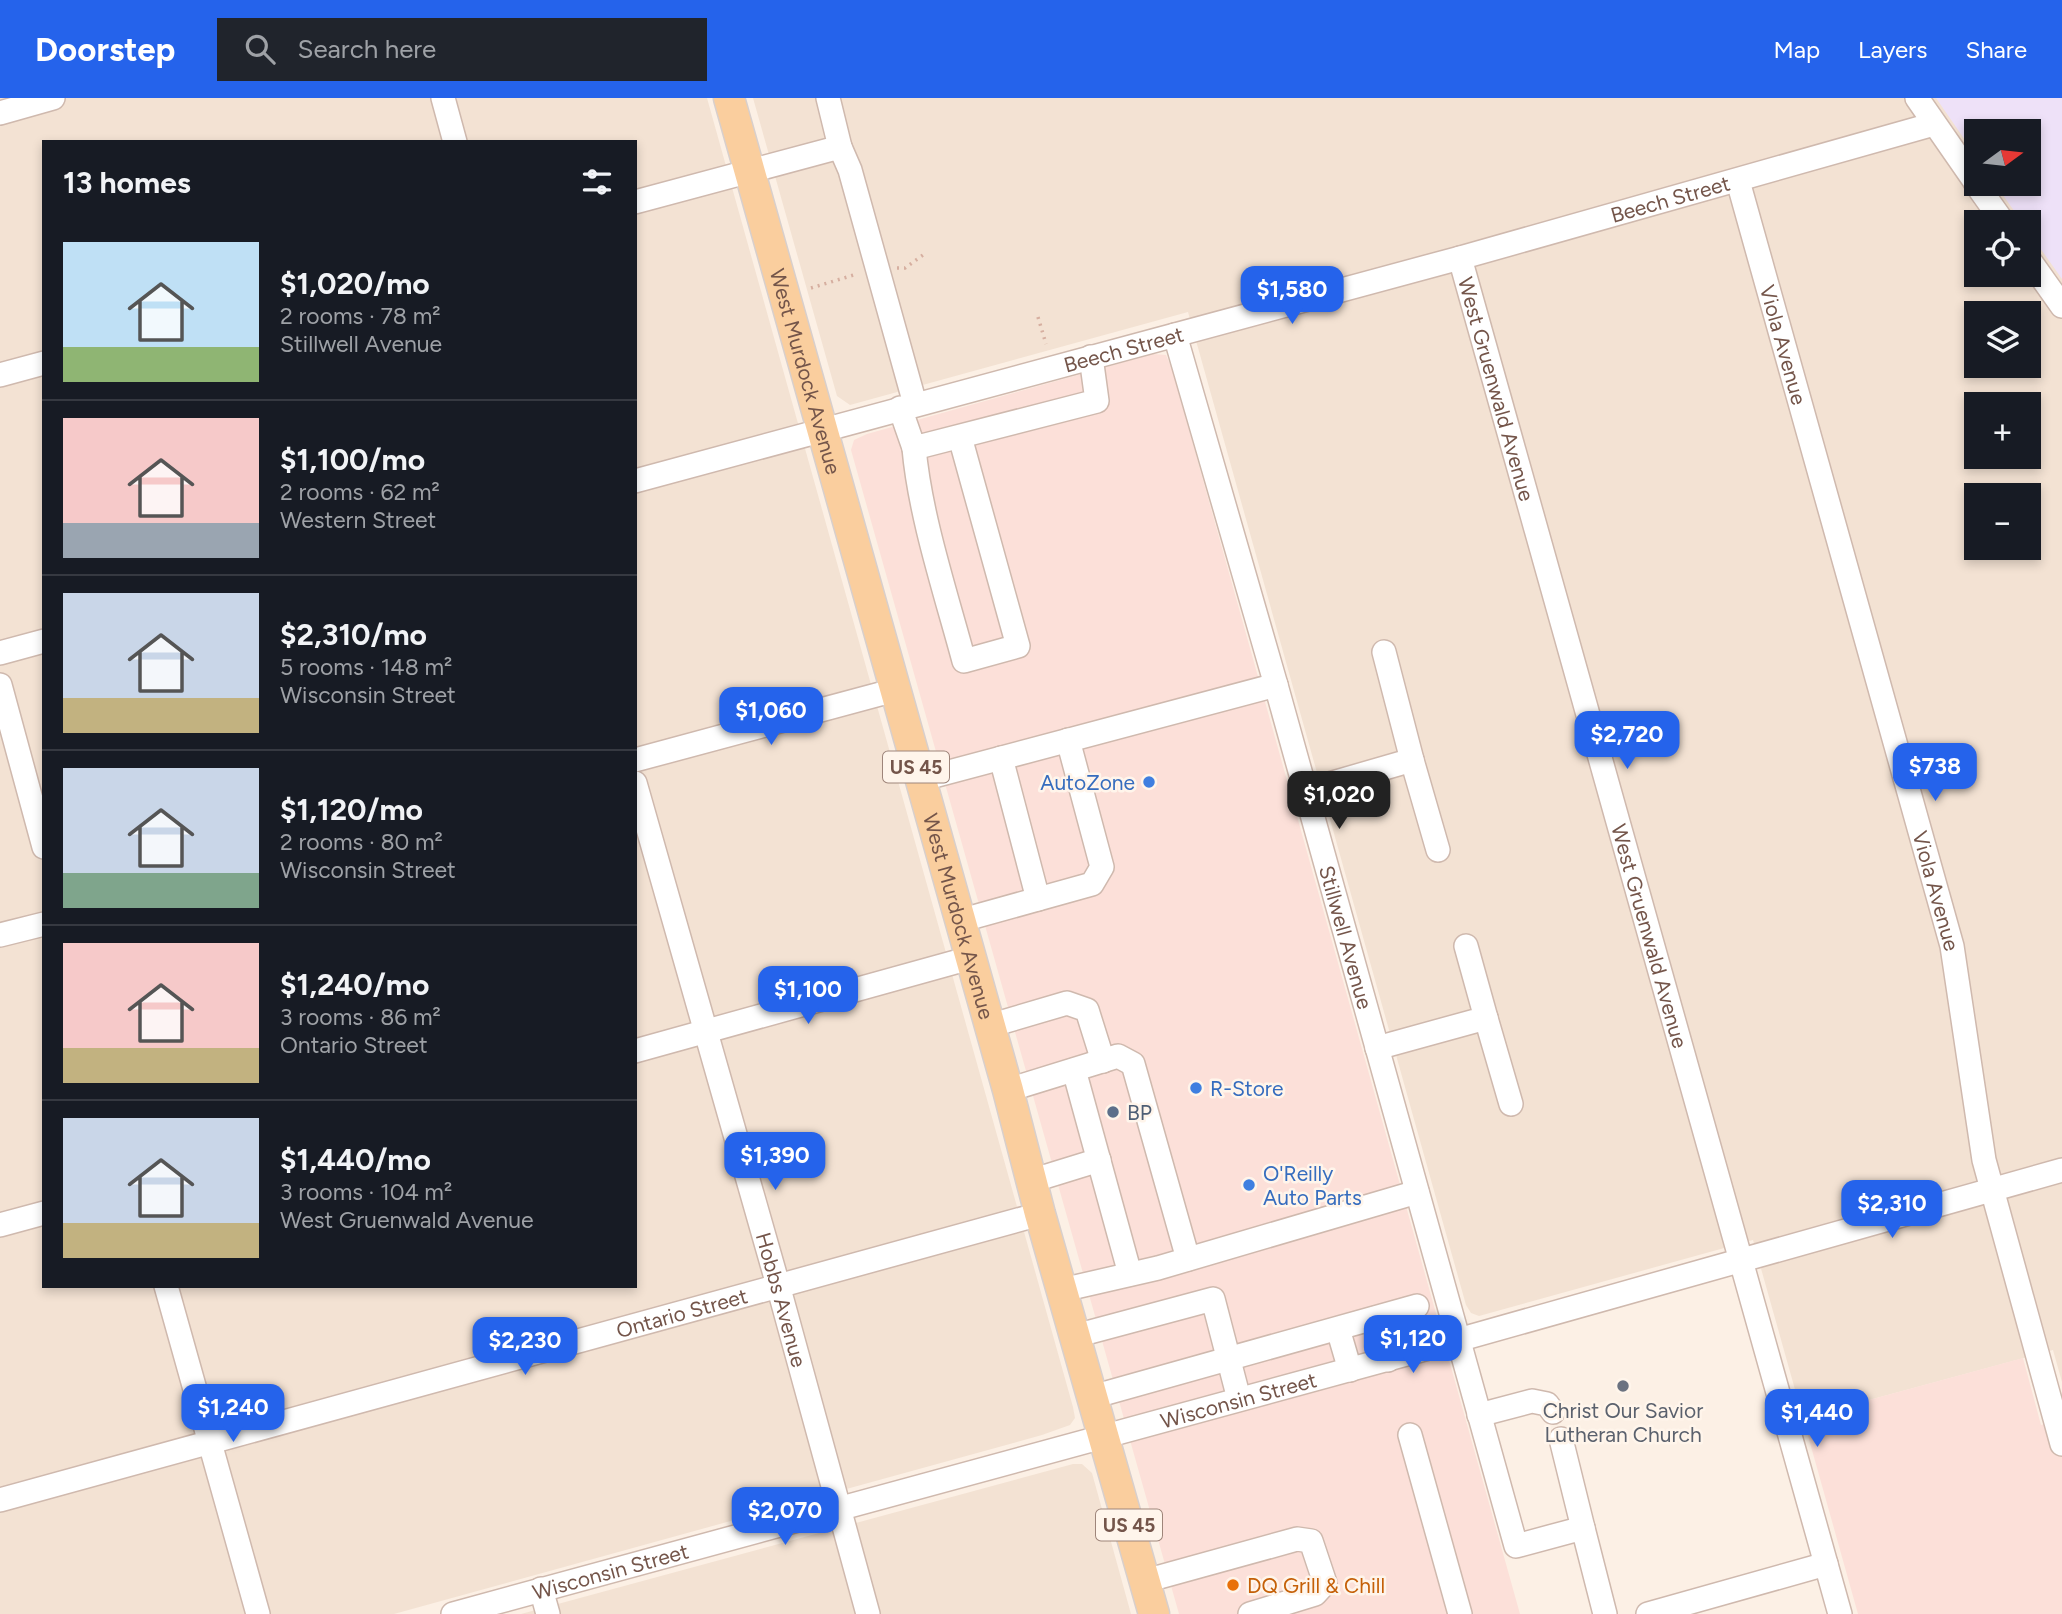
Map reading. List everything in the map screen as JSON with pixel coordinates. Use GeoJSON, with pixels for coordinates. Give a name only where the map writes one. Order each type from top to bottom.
{"type":"FeatureCollection","features":[{"type":"Feature","properties":{"kind":"main road","name":"West Murdock Avenue"},"geometry":{"type":"LineString","coordinates":[[729,98],[1154,1614]]}},
{"type":"Feature","properties":{"kind":"street"},"geometry":{"type":"LineString","coordinates":[[0,113],[54,98]]}},
{"type":"Feature","properties":{"kind":"street"},"geometry":{"type":"LineString","coordinates":[[443,98],[455,140]]}},
{"type":"Feature","properties":{"kind":"street"},"geometry":{"type":"LineString","coordinates":[[828,98],[840,147],[850,170],[908,406],[916,473],[964,661],[1018,646],[960,437]]}},
{"type":"Feature","properties":{"kind":"street"},"geometry":{"type":"LineString","coordinates":[[1917,98],[1964,166]]}},
{"type":"Feature","properties":{"kind":"street","name":"Beech Street"},"geometry":{"type":"LineString","coordinates":[[637,480],[1460,258],[1934,124]]}},
{"type":"Feature","properties":{"kind":"street"},"geometry":{"type":"LineString","coordinates":[[637,201],[840,147]]}},
{"type":"Feature","properties":{"kind":"street","name":"Viola Avenue"},"geometry":{"type":"LineString","coordinates":[[1738,181],[1952,946],[1984,1160],[1991,1190],[2055,1389],[2062,1444]]}},
{"type":"Feature","properties":{"kind":"street","name":"West Gruenwald Avenue"},"geometry":{"type":"LineString","coordinates":[[1460,258],[1840,1614]]}},
{"type":"Feature","properties":{"kind":"street"},"geometry":{"type":"LineString","coordinates":[[2041,276],[2062,306]]}},
{"type":"Feature","properties":{"kind":"street","name":"Stillwell Avenue"},"geometry":{"type":"LineString","coordinates":[[1175,335],[1276,685],[1516,1546],[1583,1528]]}},
{"type":"Feature","properties":{"kind":"street"},"geometry":{"type":"LineString","coordinates":[[914,448],[1097,401],[1091,357]]}},
{"type":"Feature","properties":{"kind":"street"},"geometry":{"type":"LineString","coordinates":[[0,375],[42,364]]}},
{"type":"Feature","properties":{"kind":"street"},"geometry":{"type":"LineString","coordinates":[[0,653],[42,642]]}},
{"type":"Feature","properties":{"kind":"street"},"geometry":{"type":"LineString","coordinates":[[1384,652],[1438,850]]}},
{"type":"Feature","properties":{"kind":"street"},"geometry":{"type":"LineString","coordinates":[[0,685],[42,840]]}},
{"type":"Feature","properties":{"kind":"street"},"geometry":{"type":"LineString","coordinates":[[919,780],[1276,685]]}},
{"type":"Feature","properties":{"kind":"street"},"geometry":{"type":"LineString","coordinates":[[637,759],[895,690]]}},
{"type":"Feature","properties":{"kind":"street"},"geometry":{"type":"LineString","coordinates":[[959,920],[1092,884],[1102,867],[1068,740]]}},
{"type":"Feature","properties":{"kind":"street"},"geometry":{"type":"LineString","coordinates":[[1001,758],[1038,899]]}},
{"type":"Feature","properties":{"kind":"street"},"geometry":{"type":"LineString","coordinates":[[1305,791],[1412,760]]}},
{"type":"Feature","properties":{"kind":"street","name":"Hobbs Avenue"},"geometry":{"type":"LineString","coordinates":[[637,790],[778,1285],[868,1614]]}},
{"type":"Feature","properties":{"kind":"street"},"geometry":{"type":"LineString","coordinates":[[0,935],[42,924]]}},
{"type":"Feature","properties":{"kind":"street"},"geometry":{"type":"LineString","coordinates":[[1466,946],[1511,1104]]}},
{"type":"Feature","properties":{"kind":"street"},"geometry":{"type":"LineString","coordinates":[[637,1050],[970,958]]}},
{"type":"Feature","properties":{"kind":"street"},"geometry":{"type":"LineString","coordinates":[[989,1026],[1067,1003],[1077,1006],[1087,1010],[1103,1061]]}},
{"type":"Feature","properties":{"kind":"street"},"geometry":{"type":"LineString","coordinates":[[1377,1048],[1486,1018]]}},
{"type":"Feature","properties":{"kind":"street"},"geometry":{"type":"LineString","coordinates":[[1008,1090],[1118,1056],[1133,1064],[1188,1259]]}},
{"type":"Feature","properties":{"kind":"street"},"geometry":{"type":"LineString","coordinates":[[1074,1070],[1130,1274]]}},
{"type":"Feature","properties":{"kind":"street"},"geometry":{"type":"LineString","coordinates":[[1031,1181],[1099,1160]]}},
{"type":"Feature","properties":{"kind":"street","name":"Wisconsin Street"},"geometry":{"type":"LineString","coordinates":[[453,1614],[1388,1360],[2062,1170]]}},
{"type":"Feature","properties":{"kind":"street"},"geometry":{"type":"LineString","coordinates":[[1062,1290],[1188,1259],[1417,1192]]}},
{"type":"Feature","properties":{"kind":"street"},"geometry":{"type":"LineString","coordinates":[[0,1225],[42,1214]]}},
{"type":"Feature","properties":{"kind":"street","name":"Ontario Street"},"geometry":{"type":"LineString","coordinates":[[0,1500],[1040,1214]]}},
{"type":"Feature","properties":{"kind":"street"},"geometry":{"type":"LineString","coordinates":[[167,1288],[258,1614]]}},
{"type":"Feature","properties":{"kind":"street"},"geometry":{"type":"LineString","coordinates":[[1075,1336],[1213,1299],[1239,1399]]}},
{"type":"Feature","properties":{"kind":"street"},"geometry":{"type":"LineString","coordinates":[[1092,1397],[1417,1306]]}},
{"type":"Feature","properties":{"kind":"street"},"geometry":{"type":"LineString","coordinates":[[1376,1318],[1388,1360]]}},
{"type":"Feature","properties":{"kind":"street"},"geometry":{"type":"LineString","coordinates":[[1338,1329],[1350,1370]]}},
{"type":"Feature","properties":{"kind":"street"},"geometry":{"type":"LineString","coordinates":[[1479,1415],[1532,1401],[1547,1405],[1553,1412]]}},
{"type":"Feature","properties":{"kind":"street"},"geometry":{"type":"LineString","coordinates":[[1410,1435],[1460,1614]]}},
{"type":"Feature","properties":{"kind":"street"},"geometry":{"type":"LineString","coordinates":[[1560,1439],[1605,1614]]}},
{"type":"Feature","properties":{"kind":"street"},"geometry":{"type":"LineString","coordinates":[[1145,1581],[1297,1539],[1311,1541],[1325,1583],[1315,1594],[1250,1614]]}},
{"type":"Feature","properties":{"kind":"street"},"geometry":{"type":"LineString","coordinates":[[1648,1614],[1826,1564]]}},
{"type":"Feature","properties":{"kind":"street"},"geometry":{"type":"LineString","coordinates":[[541,1589],[548,1614]]}},
{"type":"Feature","properties":{"kind":"path"},"geometry":{"type":"LineString","coordinates":[[811,288],[864,272]]}},
{"type":"Feature","properties":{"kind":"path"},"geometry":{"type":"LineString","coordinates":[[1038,317],[1046,344]]}},
{"type":"Feature","properties":{"kind":"shaded area"},"geometry":{"type":"Polygon","coordinates":[[[0,98],[707,98],[1073,1407],[1075,1418],[1070,1425],[1042,1435],[394,1614],[0,1614],[0,98]]]}},
{"type":"Feature","properties":{"kind":"shaded area"},"geometry":{"type":"Polygon","coordinates":[[[753,98],[2062,98],[2062,1382],[2053,1350],[1803,1418],[1753,1240],[1479,1316],[1471,1313],[1466,1305],[1188,312],[850,405],[837,396],[753,98]]]}},
{"type":"Feature","properties":{"kind":"shaded area"},"geometry":{"type":"Polygon","coordinates":[[[1936,98],[2062,98],[2062,279],[2041,249],[2041,210],[2013,210],[2004,196],[2041,196],[2041,119],[1964,119],[1964,139],[1936,98]]]}},
{"type":"Feature","properties":{"kind":"shaded area"},"geometry":{"type":"Polygon","coordinates":[[[1153,354],[1166,355],[1172,369],[1520,1614],[1179,1614],[851,450],[854,440],[867,434],[1153,354]]]}},
{"type":"Feature","properties":{"kind":"shaded area"},"geometry":{"type":"Polygon","coordinates":[[[2023,1358],[2041,1425],[2062,1419],[2062,1614],[1858,1614],[1803,1418],[2023,1358]]]}},
{"type":"Feature","properties":{"kind":"shaded area"},"geometry":{"type":"Polygon","coordinates":[[[1073,1464],[1082,1464],[1092,1473],[1131,1614],[521,1614],[1073,1464]]]}},
{"type":"Feature","properties":{"kind":"place","name":"AutoZone"},"geometry":{"type":"Point","coordinates":[1149,782]}},
{"type":"Feature","properties":{"kind":"place","name":"R-Store"},"geometry":{"type":"Point","coordinates":[1196,1088]}},
{"type":"Feature","properties":{"kind":"place","name":"BP"},"geometry":{"type":"Point","coordinates":[1113,1112]}},
{"type":"Feature","properties":{"kind":"place","name":"O'Reilly Auto Parts"},"geometry":{"type":"Point","coordinates":[1249,1185]}},
{"type":"Feature","properties":{"kind":"place","name":"Christ Our Savior Lutheran Church"},"geometry":{"type":"Point","coordinates":[1623,1386]}},
{"type":"Feature","properties":{"kind":"place","name":"DQ Grill & Chill"},"geometry":{"type":"Point","coordinates":[1233,1585]}}]}
